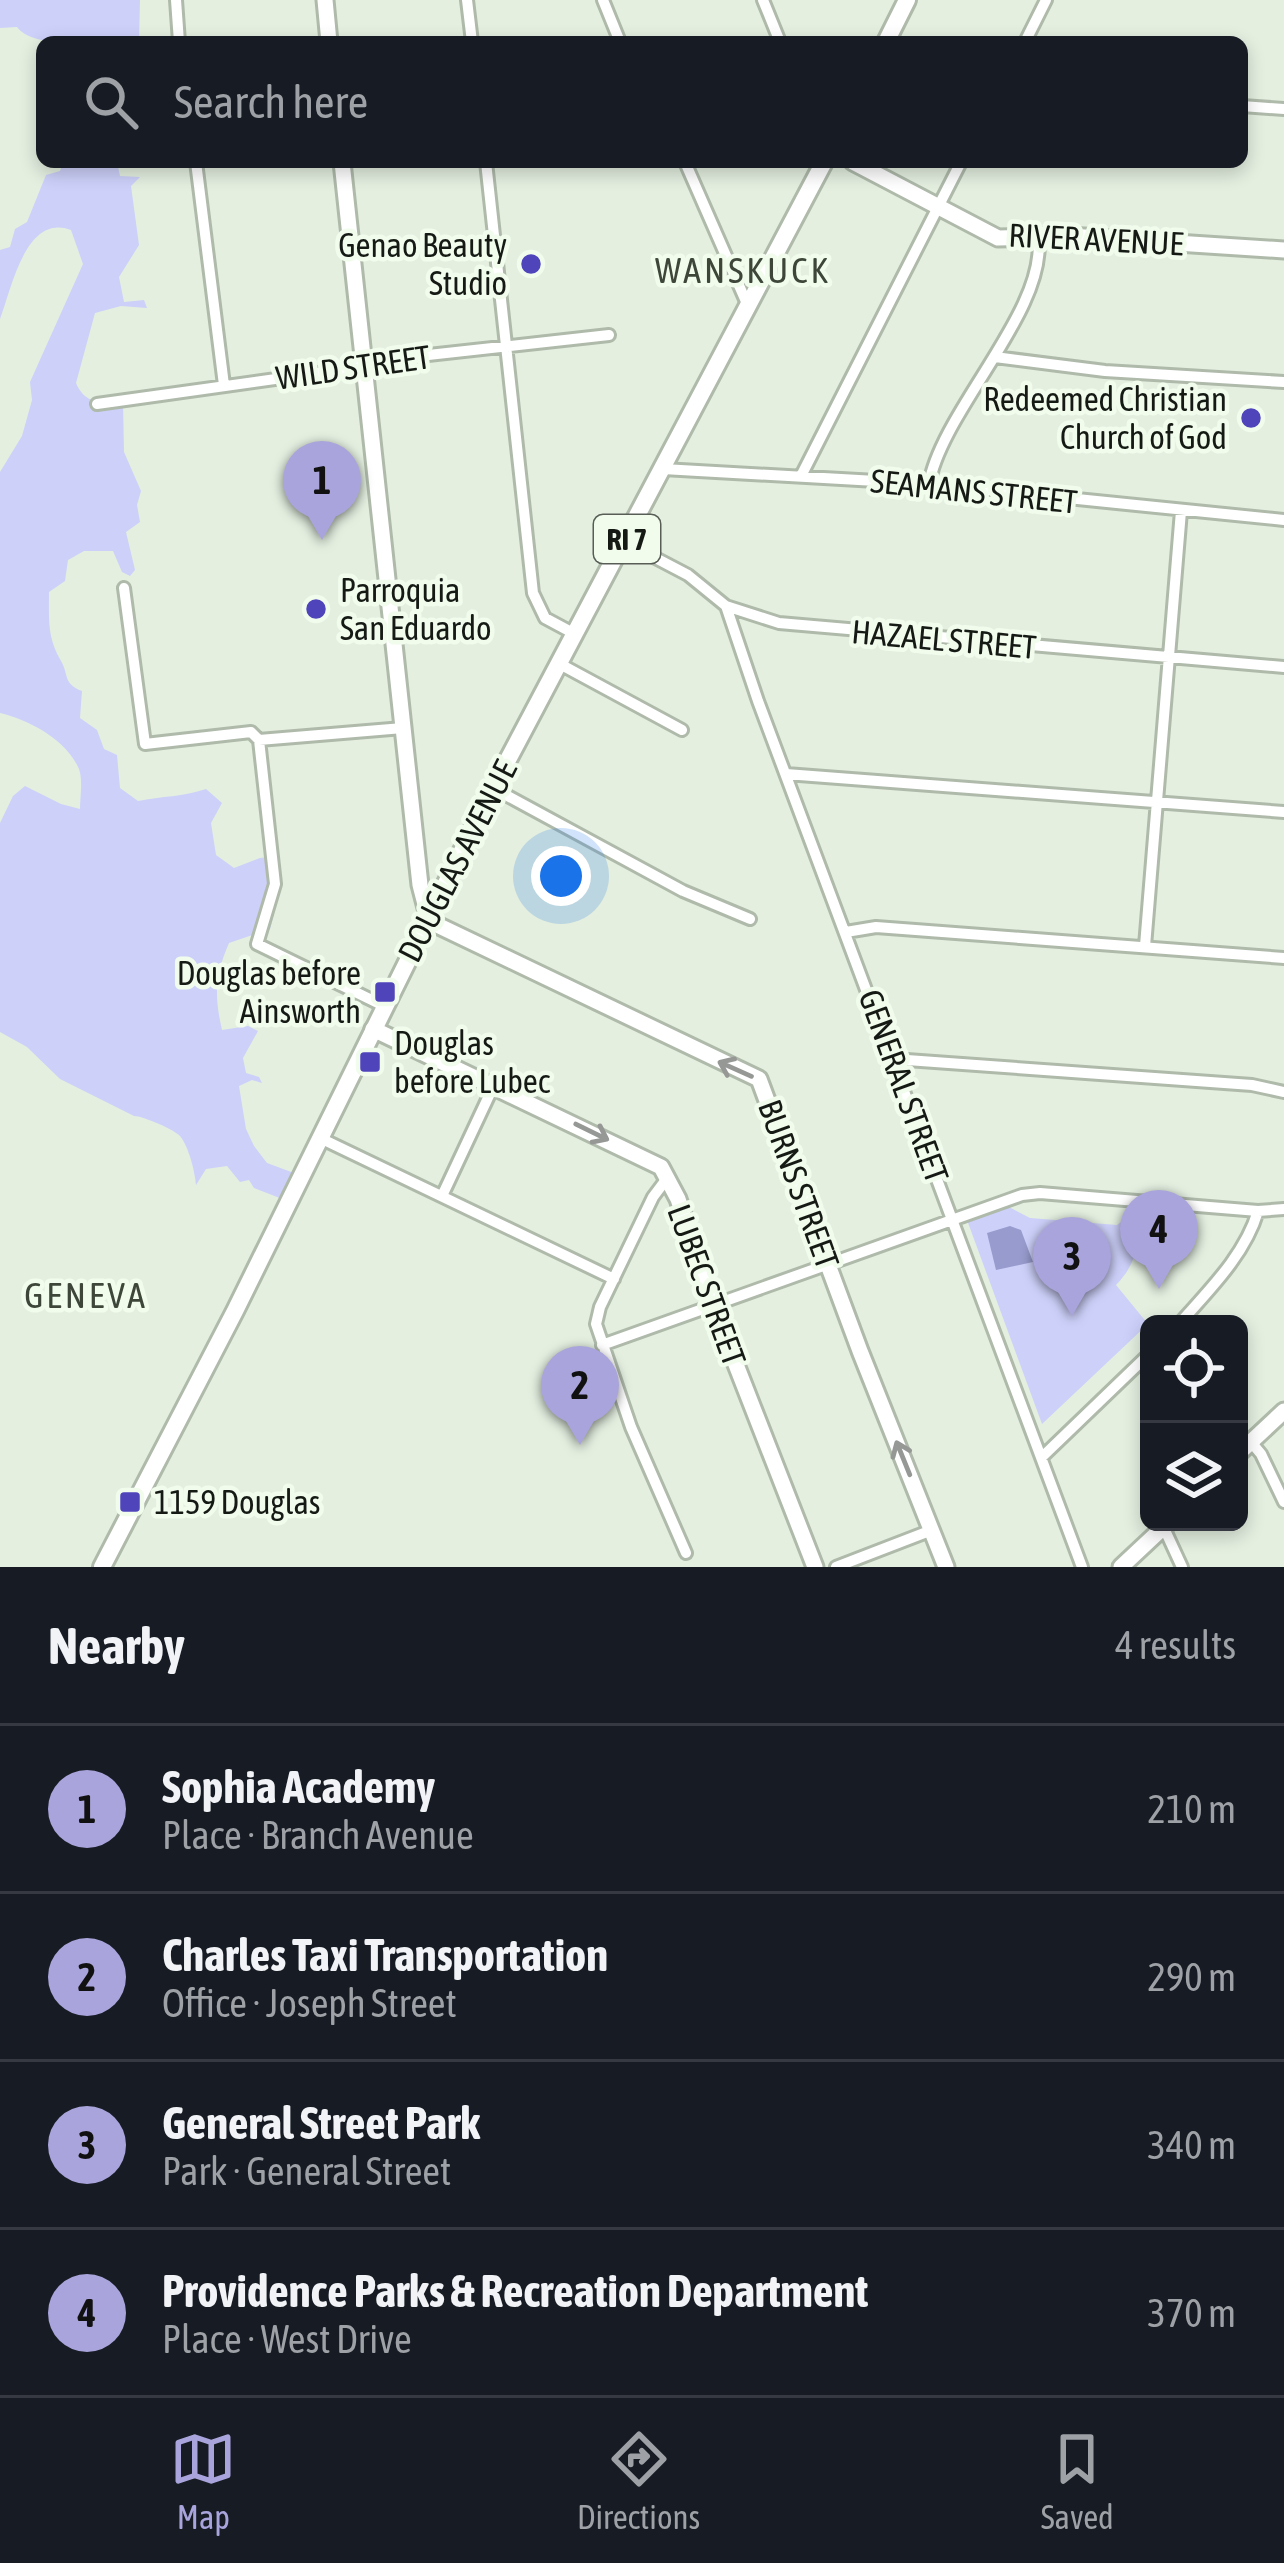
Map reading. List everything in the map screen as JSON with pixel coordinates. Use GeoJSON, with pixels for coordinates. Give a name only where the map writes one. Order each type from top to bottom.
{"type":"FeatureCollection","features":[{"type":"Feature","properties":{"kind":"main road"},"geometry":{"type":"LineString","coordinates":[[889,36],[908,0]]}},
{"type":"Feature","properties":{"kind":"main road","name":"DOUGLAS AVENUE"},"geometry":{"type":"LineString","coordinates":[[102,1567],[573,633],[821,168]]}},
{"type":"Feature","properties":{"kind":"street"},"geometry":{"type":"LineString","coordinates":[[176,0],[179,36]]}},
{"type":"Feature","properties":{"kind":"street"},"geometry":{"type":"LineString","coordinates":[[325,0],[328,36]]}},
{"type":"Feature","properties":{"kind":"street"},"geometry":{"type":"LineString","coordinates":[[466,0],[472,35]]}},
{"type":"Feature","properties":{"kind":"street"},"geometry":{"type":"LineString","coordinates":[[604,0],[618,36]]}},
{"type":"Feature","properties":{"kind":"street"},"geometry":{"type":"LineString","coordinates":[[764,0],[778,36]]}},
{"type":"Feature","properties":{"kind":"street"},"geometry":{"type":"LineString","coordinates":[[1028,36],[1046,0]]}},
{"type":"Feature","properties":{"kind":"street"},"geometry":{"type":"LineString","coordinates":[[1248,106],[1284,109]]}},
{"type":"Feature","properties":{"kind":"street"},"geometry":{"type":"LineString","coordinates":[[197,168],[224,386]]}},
{"type":"Feature","properties":{"kind":"street"},"geometry":{"type":"LineString","coordinates":[[343,168],[428,916]]}},
{"type":"Feature","properties":{"kind":"street"},"geometry":{"type":"LineString","coordinates":[[487,168],[533,593],[545,618],[573,633]]}},
{"type":"Feature","properties":{"kind":"street"},"geometry":{"type":"LineString","coordinates":[[688,168],[748,306]]}},
{"type":"Feature","properties":{"kind":"street","name":"RIVER AVENUE"},"geometry":{"type":"LineString","coordinates":[[864,168],[998,238],[1038,236],[1284,250]]}},
{"type":"Feature","properties":{"kind":"street"},"geometry":{"type":"LineString","coordinates":[[801,476],[958,168]]}},
{"type":"Feature","properties":{"kind":"street"},"geometry":{"type":"LineString","coordinates":[[929,484],[949,433],[994,357],[1042,259],[1038,236]]}},
{"type":"Feature","properties":{"kind":"street","name":"WILD STREET"},"geometry":{"type":"LineString","coordinates":[[98,404],[609,335]]}},
{"type":"Feature","properties":{"kind":"street"},"geometry":{"type":"LineString","coordinates":[[994,357],[1284,382]]}},
{"type":"Feature","properties":{"kind":"street","name":"SEAMANS STREET"},"geometry":{"type":"LineString","coordinates":[[663,469],[929,484],[1284,520]]}},
{"type":"Feature","properties":{"kind":"street"},"geometry":{"type":"LineString","coordinates":[[1145,946],[1181,511]]}},
{"type":"Feature","properties":{"kind":"street","name":"HAZAEL STREET"},"geometry":{"type":"LineString","coordinates":[[625,542],[688,575],[727,606],[779,623],[1284,667]]}},
{"type":"Feature","properties":{"kind":"street"},"geometry":{"type":"LineString","coordinates":[[124,588],[145,744],[251,732],[259,740],[275,884],[256,944],[384,1006]]}},
{"type":"Feature","properties":{"kind":"street","name":"GENERAL STREET"},"geometry":{"type":"LineString","coordinates":[[727,606],[735,639],[1082,1567]]}},
{"type":"Feature","properties":{"kind":"street"},"geometry":{"type":"LineString","coordinates":[[558,663],[682,730]]}},
{"type":"Feature","properties":{"kind":"street"},"geometry":{"type":"LineString","coordinates":[[259,740],[403,728]]}},
{"type":"Feature","properties":{"kind":"street"},"geometry":{"type":"LineString","coordinates":[[786,774],[1284,812]]}},
{"type":"Feature","properties":{"kind":"street"},"geometry":{"type":"LineString","coordinates":[[494,788],[683,891],[750,919]]}},
{"type":"Feature","properties":{"kind":"street","name":"BURNS STREET"},"geometry":{"type":"LineString","coordinates":[[428,916],[435,924],[759,1079],[946,1567]]}},
{"type":"Feature","properties":{"kind":"street"},"geometry":{"type":"LineString","coordinates":[[846,932],[876,927],[1284,958]]}},
{"type":"Feature","properties":{"kind":"street","name":"LUBEC STREET"},"geometry":{"type":"LineString","coordinates":[[373,1029],[661,1167],[678,1199],[712,1304],[815,1567]]}},
{"type":"Feature","properties":{"kind":"street"},"geometry":{"type":"LineString","coordinates":[[892,1059],[1252,1085],[1284,1092]]}},
{"type":"Feature","properties":{"kind":"street"},"geometry":{"type":"LineString","coordinates":[[442,1196],[494,1085]]}},
{"type":"Feature","properties":{"kind":"street"},"geometry":{"type":"LineString","coordinates":[[320,1138],[614,1279]]}},
{"type":"Feature","properties":{"kind":"street"},"geometry":{"type":"LineString","coordinates":[[665,1181],[653,1197],[596,1324],[637,1440],[686,1553]]}},
{"type":"Feature","properties":{"kind":"street"},"geometry":{"type":"LineString","coordinates":[[602,1345],[953,1217],[1040,1193],[1258,1211],[1284,1209]]}},
{"type":"Feature","properties":{"kind":"street"},"geometry":{"type":"LineString","coordinates":[[1188,1315],[1252,1232],[1258,1211]]}},
{"type":"Feature","properties":{"kind":"street"},"geometry":{"type":"LineString","coordinates":[[1042,1457],[1140,1363]]}},
{"type":"Feature","properties":{"kind":"street"},"geometry":{"type":"LineString","coordinates":[[1248,1445],[1284,1411]]}},
{"type":"Feature","properties":{"kind":"street"},"geometry":{"type":"LineString","coordinates":[[1248,1449],[1261,1454],[1284,1502]]}},
{"type":"Feature","properties":{"kind":"street"},"geometry":{"type":"LineString","coordinates":[[836,1567],[932,1530]]}},
{"type":"Feature","properties":{"kind":"street"},"geometry":{"type":"LineString","coordinates":[[1121,1567],[1160,1531]]}},
{"type":"Feature","properties":{"kind":"street"},"geometry":{"type":"LineString","coordinates":[[1168,1531],[1182,1567]]}},
{"type":"Feature","properties":{"kind":"shaded area"},"geometry":{"type":"Polygon","coordinates":[[[0,0],[140,0],[139,36],[36,38],[17,27],[0,28],[0,0]]]}},
{"type":"Feature","properties":{"kind":"shaded area"},"geometry":{"type":"Polygon","coordinates":[[[118,168],[120,176],[140,177],[131,186],[139,245],[119,277],[124,302],[144,300],[147,308],[121,306],[95,313],[76,383],[90,399],[123,401],[124,452],[141,491],[140,522],[126,532],[135,570],[130,576],[122,572],[113,551],[84,551],[68,560],[65,581],[49,592],[51,636],[69,682],[82,691],[80,718],[97,730],[104,749],[117,755],[120,788],[138,801],[206,789],[222,803],[211,823],[216,855],[234,868],[278,856],[281,887],[270,929],[229,943],[217,996],[222,1030],[248,1026],[258,1031],[243,1058],[246,1073],[262,1083],[252,1080],[239,1086],[246,1129],[267,1163],[302,1176],[290,1202],[254,1188],[249,1180],[240,1182],[227,1166],[206,1169],[196,1185],[189,1153],[177,1133],[60,1079],[27,1047],[0,1032],[0,823],[13,796],[25,786],[80,809],[80,773],[73,758],[34,726],[0,713],[0,472],[22,436],[32,400],[30,382],[83,264],[71,230],[43,232],[23,256],[0,319],[0,250],[10,247],[15,229],[27,222],[46,175],[118,168]]]}},
{"type":"Feature","properties":{"kind":"shaded area"},"geometry":{"type":"Polygon","coordinates":[[[1007,1206],[1030,1218],[1117,1225],[1140,1213],[1136,1252],[1116,1285],[1141,1315],[1140,1332],[1042,1424],[967,1220],[1007,1206]]]}},
{"type":"Feature","properties":{"kind":"shaded area"},"geometry":{"type":"Polygon","coordinates":[[[1010,1226],[1021,1230],[1033,1262],[996,1270],[987,1233],[1010,1226]]]}},
{"type":"Feature","properties":{"kind":"place","name":"Genao Beauty Studio"},"geometry":{"type":"Point","coordinates":[531,264]}},
{"type":"Feature","properties":{"kind":"place","name":"Redeemed Christian Church of God"},"geometry":{"type":"Point","coordinates":[1251,418]}},
{"type":"Feature","properties":{"kind":"place","name":"Sophia Academy"},"geometry":{"type":"Point","coordinates":[322,540]}},
{"type":"Feature","properties":{"kind":"place","name":"Parroquia San Eduardo"},"geometry":{"type":"Point","coordinates":[316,609]}},
{"type":"Feature","properties":{"kind":"place","name":"Douglas before Ainsworth"},"geometry":{"type":"Point","coordinates":[385,992]}},
{"type":"Feature","properties":{"kind":"place","name":"Douglas before Lubec"},"geometry":{"type":"Point","coordinates":[370,1062]}},
{"type":"Feature","properties":{"kind":"place","name":"Providence Parks & Recreation Department"},"geometry":{"type":"Point","coordinates":[1159,1289]}},
{"type":"Feature","properties":{"kind":"place","name":"General Street Park"},"geometry":{"type":"Point","coordinates":[1072,1316]}},
{"type":"Feature","properties":{"kind":"place","name":"Charles Taxi Transportation"},"geometry":{"type":"Point","coordinates":[580,1445]}},
{"type":"Feature","properties":{"kind":"place","name":"1159 Douglas"},"geometry":{"type":"Point","coordinates":[130,1502]}},
{"type":"Feature","properties":{"kind":"district","name":"WANSKUCK"},"geometry":{"type":"Point","coordinates":[743,270]}},
{"type":"Feature","properties":{"kind":"district","name":"GENEVA"},"geometry":{"type":"Point","coordinates":[86,1295]}}]}
